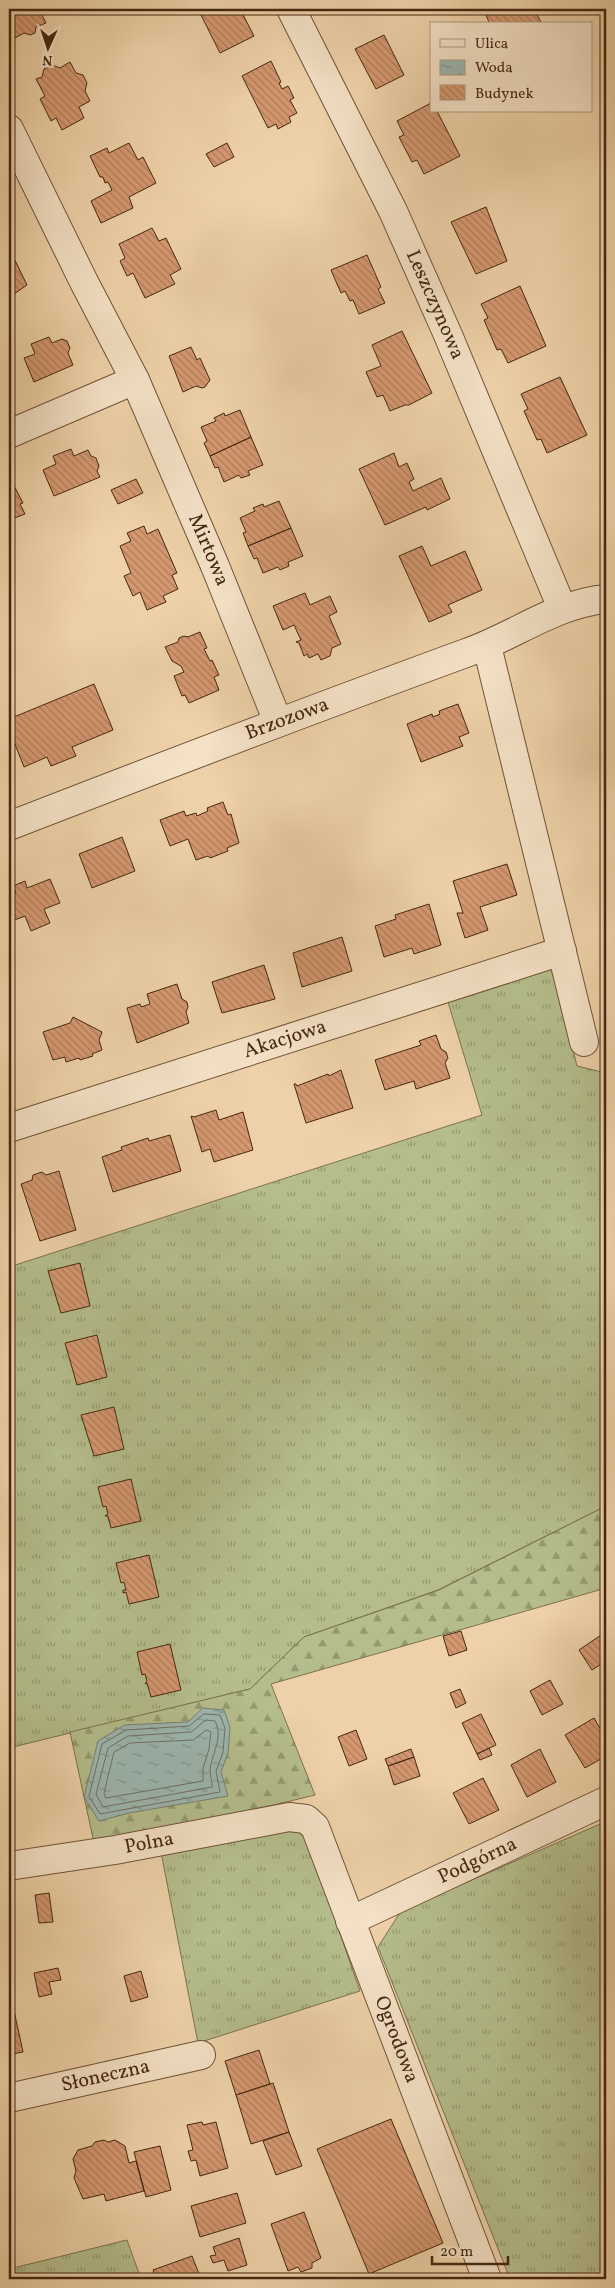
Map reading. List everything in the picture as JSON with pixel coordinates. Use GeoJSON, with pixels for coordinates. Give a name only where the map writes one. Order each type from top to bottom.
{"type":"FeatureCollection","features":[{"type":"Feature","properties":{"kind":"street","name":"Leszczynowa"},"geometry":{"type":"LineString","coordinates":[[291,9],[405,238],[448,335],[562,608]]}},
{"type":"Feature","properties":{"kind":"street","name":"Mirtowa"},"geometry":{"type":"LineString","coordinates":[[9,128],[80,273],[136,380],[215,566],[278,722]]}},
{"type":"Feature","properties":{"kind":"street"},"geometry":{"type":"LineString","coordinates":[[9,434],[136,380]]}},
{"type":"Feature","properties":{"kind":"street","name":"Brzozowa"},"geometry":{"type":"LineString","coordinates":[[9,826],[278,722],[487,646],[562,608],[606,598]]}},
{"type":"Feature","properties":{"kind":"street"},"geometry":{"type":"LineString","coordinates":[[487,646],[584,1042]]}},
{"type":"Feature","properties":{"kind":"street","name":"Akacjowa"},"geometry":{"type":"LineString","coordinates":[[9,1128],[562,951]]}},
{"type":"Feature","properties":{"kind":"street","name":"Podgórna"},"geometry":{"type":"LineString","coordinates":[[350,1921],[606,1801]]}},
{"type":"Feature","properties":{"kind":"street","name":"Ogrodowa"},"geometry":{"type":"LineString","coordinates":[[289,1817],[306,1819],[315,1827],[487,2279]]}},
{"type":"Feature","properties":{"kind":"street","name":"Polna"},"geometry":{"type":"LineString","coordinates":[[9,1866],[114,1850],[289,1817]]}},
{"type":"Feature","properties":{"kind":"street","name":"Słoneczna"},"geometry":{"type":"LineString","coordinates":[[9,2098],[201,2055]]}},
{"type":"Feature","properties":{"kind":"green space"},"geometry":{"type":"Polygon","coordinates":[[[553,968],[577,1066],[606,1073],[606,1506],[438,1590],[304,1637],[250,1689],[9,1748],[9,1267],[482,1115],[448,1002],[553,968]]]}},
{"type":"Feature","properties":{"kind":"green space"},"geometry":{"type":"Polygon","coordinates":[[[606,1506],[606,1588],[271,1684],[315,1795],[204,1822],[94,1843],[70,1732],[250,1689],[304,1637],[439,1590],[606,1506]]]}},
{"type":"Feature","properties":{"kind":"green space"},"geometry":{"type":"Polygon","coordinates":[[[600,1824],[606,1832],[606,2279],[510,2279],[378,1947],[401,1911],[600,1824]]]}},
{"type":"Feature","properties":{"kind":"green space"},"geometry":{"type":"Polygon","coordinates":[[[294,1827],[308,1842],[360,1991],[198,2043],[161,1852],[294,1827]]]}},
{"type":"Feature","properties":{"kind":"green space"},"geometry":{"type":"Polygon","coordinates":[[[127,2240],[141,2279],[11,2279],[9,2269],[127,2240]]]}},
{"type":"Feature","properties":{"kind":"water"},"geometry":{"type":"Polygon","coordinates":[[[203,1708],[224,1710],[230,1727],[228,1753],[221,1772],[228,1796],[129,1813],[99,1821],[84,1797],[98,1741],[124,1725],[188,1722],[203,1708]]]}},
{"type":"Feature","properties":{"kind":"building"},"geometry":{"type":"Polygon","coordinates":[[[9,9],[39,9],[46,23],[36,27],[35,33],[30,35],[24,33],[13,39],[9,30],[9,9]]]}},
{"type":"Feature","properties":{"kind":"building"},"geometry":{"type":"Polygon","coordinates":[[[198,9],[240,9],[254,36],[220,53],[198,9]]]}},
{"type":"Feature","properties":{"kind":"building"},"geometry":{"type":"Polygon","coordinates":[[[483,9],[534,9],[541,22],[489,22],[483,9]]]}},
{"type":"Feature","properties":{"kind":"building"},"geometry":{"type":"Polygon","coordinates":[[[384,35],[404,75],[376,89],[355,49],[384,35]]]}},
{"type":"Feature","properties":{"kind":"building"},"geometry":{"type":"Polygon","coordinates":[[[271,61],[281,82],[279,83],[282,89],[288,86],[294,98],[290,100],[297,113],[289,117],[291,122],[278,129],[276,124],[268,128],[242,76],[271,61]]]}},
{"type":"Feature","properties":{"kind":"building"},"geometry":{"type":"Polygon","coordinates":[[[70,62],[76,73],[83,75],[87,83],[85,91],[90,101],[79,107],[84,118],[62,130],[56,118],[51,121],[40,99],[45,96],[36,79],[42,77],[44,69],[52,65],[60,68],[70,62]]]}},
{"type":"Feature","properties":{"kind":"building"},"geometry":{"type":"Polygon","coordinates":[[[430,104],[430,112],[438,112],[460,156],[424,174],[417,160],[412,162],[399,137],[404,135],[397,121],[430,104]]]}},
{"type":"Feature","properties":{"kind":"building"},"geometry":{"type":"Polygon","coordinates":[[[129,143],[138,160],[143,157],[156,183],[129,197],[133,208],[101,223],[91,201],[112,190],[108,182],[105,183],[103,177],[100,177],[90,156],[107,148],[109,153],[129,143]]]}},
{"type":"Feature","properties":{"kind":"building"},"geometry":{"type":"Polygon","coordinates":[[[227,143],[234,157],[214,167],[206,154],[227,143]]]}},
{"type":"Feature","properties":{"kind":"building"},"geometry":{"type":"Polygon","coordinates":[[[486,207],[507,261],[476,274],[451,222],[486,207]]]}},
{"type":"Feature","properties":{"kind":"building"},"geometry":{"type":"Polygon","coordinates":[[[152,228],[159,241],[166,238],[181,269],[170,275],[175,284],[145,298],[133,273],[127,276],[120,261],[125,258],[119,244],[152,228]]]}},
{"type":"Feature","properties":{"kind":"building"},"geometry":{"type":"Polygon","coordinates":[[[9,248],[27,285],[11,296],[9,295],[9,248]]]}},
{"type":"Feature","properties":{"kind":"building"},"geometry":{"type":"Polygon","coordinates":[[[367,255],[381,287],[378,289],[385,303],[359,314],[353,300],[350,301],[345,291],[341,293],[331,270],[367,255]]]}},
{"type":"Feature","properties":{"kind":"building"},"geometry":{"type":"Polygon","coordinates":[[[520,286],[546,346],[508,363],[501,349],[497,350],[484,320],[488,318],[481,304],[520,286]]]}},
{"type":"Feature","properties":{"kind":"building"},"geometry":{"type":"Polygon","coordinates":[[[402,331],[432,393],[409,405],[390,411],[383,395],[377,397],[366,372],[381,366],[372,345],[402,331]]]}},
{"type":"Feature","properties":{"kind":"building"},"geometry":{"type":"Polygon","coordinates":[[[49,337],[52,343],[62,339],[67,341],[70,348],[68,353],[73,365],[34,382],[24,358],[35,354],[31,344],[49,337]]]}},
{"type":"Feature","properties":{"kind":"building"},"geometry":{"type":"Polygon","coordinates":[[[191,347],[197,360],[200,358],[210,380],[205,387],[196,386],[183,392],[169,356],[191,347]]]}},
{"type":"Feature","properties":{"kind":"building"},"geometry":{"type":"Polygon","coordinates":[[[560,377],[587,435],[547,453],[541,439],[537,440],[524,411],[528,409],[521,394],[560,377]]]}},
{"type":"Feature","properties":{"kind":"building"},"geometry":{"type":"Polygon","coordinates":[[[240,410],[251,437],[210,456],[204,443],[207,441],[201,427],[216,421],[214,418],[224,413],[225,416],[240,410]]]}},
{"type":"Feature","properties":{"kind":"building"},"geometry":{"type":"Polygon","coordinates":[[[251,437],[263,465],[248,471],[250,475],[241,478],[239,475],[224,482],[218,467],[215,468],[210,456],[251,437]]]}},
{"type":"Feature","properties":{"kind":"building"},"geometry":{"type":"Polygon","coordinates":[[[71,449],[74,456],[88,450],[91,456],[96,458],[99,466],[97,471],[100,477],[54,496],[43,470],[56,464],[53,456],[71,449]]]}},
{"type":"Feature","properties":{"kind":"building"},"geometry":{"type":"Polygon","coordinates":[[[394,453],[399,467],[407,463],[414,479],[409,482],[413,491],[441,478],[450,499],[427,510],[426,507],[385,525],[359,469],[394,453]]]}},
{"type":"Feature","properties":{"kind":"building"},"geometry":{"type":"Polygon","coordinates":[[[9,476],[23,503],[20,504],[25,514],[9,520],[9,476]]]}},
{"type":"Feature","properties":{"kind":"building"},"geometry":{"type":"Polygon","coordinates":[[[136,479],[143,493],[118,504],[111,490],[136,479]]]}},
{"type":"Feature","properties":{"kind":"building"},"geometry":{"type":"Polygon","coordinates":[[[279,501],[291,528],[248,546],[243,533],[246,532],[240,518],[255,511],[253,508],[263,504],[264,507],[279,501]]]}},
{"type":"Feature","properties":{"kind":"building"},"geometry":{"type":"Polygon","coordinates":[[[144,526],[147,534],[158,529],[177,573],[172,575],[178,589],[163,596],[166,602],[147,610],[140,592],[133,596],[124,576],[131,573],[120,546],[131,541],[127,533],[144,526]]]}},
{"type":"Feature","properties":{"kind":"building"},"geometry":{"type":"Polygon","coordinates":[[[291,528],[303,556],[288,562],[289,566],[280,570],[278,567],[263,573],[257,558],[254,559],[248,546],[291,528]]]}},
{"type":"Feature","properties":{"kind":"building"},"geometry":{"type":"Polygon","coordinates":[[[422,546],[431,566],[465,551],[482,590],[448,605],[452,612],[429,622],[399,556],[422,546]]]}},
{"type":"Feature","properties":{"kind":"building"},"geometry":{"type":"Polygon","coordinates":[[[305,593],[310,605],[330,596],[337,612],[329,616],[341,644],[332,648],[330,656],[321,660],[318,654],[309,658],[307,654],[304,656],[299,643],[296,642],[301,640],[294,625],[283,630],[273,606],[305,593]]]}},
{"type":"Feature","properties":{"kind":"building"},"geometry":{"type":"Polygon","coordinates":[[[200,632],[207,648],[204,649],[219,675],[214,677],[219,690],[189,703],[185,695],[182,696],[174,676],[184,672],[181,666],[172,661],[165,647],[178,642],[179,638],[188,637],[200,632]]]}},
{"type":"Feature","properties":{"kind":"building"},"geometry":{"type":"Polygon","coordinates":[[[94,684],[113,730],[72,747],[76,756],[51,766],[47,757],[24,767],[9,729],[9,719],[94,684]]]}},
{"type":"Feature","properties":{"kind":"building"},"geometry":{"type":"Polygon","coordinates":[[[458,704],[469,733],[459,737],[463,746],[421,762],[407,724],[432,714],[433,717],[440,714],[439,711],[458,704]]]}},
{"type":"Feature","properties":{"kind":"building"},"geometry":{"type":"Polygon","coordinates":[[[223,802],[228,815],[231,814],[239,843],[227,848],[228,851],[210,858],[208,856],[196,860],[188,839],[170,846],[160,820],[184,811],[186,816],[196,813],[197,816],[208,811],[207,808],[223,802]]]}},
{"type":"Feature","properties":{"kind":"building"},"geometry":{"type":"Polygon","coordinates":[[[122,837],[135,871],[92,888],[79,854],[122,837]]]}},
{"type":"Feature","properties":{"kind":"building"},"geometry":{"type":"Polygon","coordinates":[[[507,864],[517,895],[480,907],[488,930],[465,938],[457,913],[463,913],[453,881],[507,864]]]}},
{"type":"Feature","properties":{"kind":"building"},"geometry":{"type":"Polygon","coordinates":[[[50,879],[60,903],[44,909],[50,923],[31,931],[25,916],[12,921],[9,914],[9,896],[16,893],[13,886],[25,881],[27,888],[50,879]]]}},
{"type":"Feature","properties":{"kind":"building"},"geometry":{"type":"Polygon","coordinates":[[[429,904],[441,945],[414,954],[412,948],[384,957],[375,926],[396,919],[395,915],[429,904]]]}},
{"type":"Feature","properties":{"kind":"building"},"geometry":{"type":"Polygon","coordinates":[[[342,937],[352,971],[302,987],[293,953],[342,937]]]}},
{"type":"Feature","properties":{"kind":"building"},"geometry":{"type":"Polygon","coordinates":[[[264,965],[275,999],[222,1013],[212,982],[264,965]]]}},
{"type":"Feature","properties":{"kind":"building"},"geometry":{"type":"Polygon","coordinates":[[[177,984],[182,999],[187,1002],[186,1012],[189,1023],[137,1043],[127,1008],[140,1004],[141,1007],[150,1004],[147,994],[177,984]]]}},
{"type":"Feature","properties":{"kind":"building"},"geometry":{"type":"Polygon","coordinates":[[[73,1017],[102,1032],[99,1040],[102,1050],[92,1054],[93,1056],[80,1060],[79,1058],[66,1062],[65,1057],[53,1060],[43,1032],[70,1023],[73,1017]]]}},
{"type":"Feature","properties":{"kind":"building"},"geometry":{"type":"Polygon","coordinates":[[[436,1035],[441,1049],[446,1052],[448,1058],[445,1063],[450,1078],[416,1089],[414,1081],[385,1090],[375,1060],[421,1045],[419,1041],[436,1035]]]}},
{"type":"Feature","properties":{"kind":"building"},"geometry":{"type":"Polygon","coordinates":[[[341,1070],[353,1108],[306,1123],[294,1084],[297,1086],[328,1074],[329,1076],[341,1070]]]}},
{"type":"Feature","properties":{"kind":"building"},"geometry":{"type":"Polygon","coordinates":[[[216,1110],[219,1120],[243,1112],[253,1150],[214,1162],[210,1149],[202,1152],[191,1116],[194,1117],[216,1110]]]}},
{"type":"Feature","properties":{"kind":"building"},"geometry":{"type":"Polygon","coordinates":[[[170,1135],[181,1171],[113,1192],[102,1157],[122,1150],[121,1147],[148,1138],[149,1141],[170,1135]]]}},
{"type":"Feature","properties":{"kind":"building"},"geometry":{"type":"Polygon","coordinates":[[[59,1171],[76,1230],[40,1241],[21,1184],[32,1180],[33,1175],[42,1172],[46,1175],[59,1171]]]}},
{"type":"Feature","properties":{"kind":"building"},"geometry":{"type":"Polygon","coordinates":[[[80,1263],[90,1306],[61,1313],[48,1271],[80,1263]]]}},
{"type":"Feature","properties":{"kind":"building"},"geometry":{"type":"Polygon","coordinates":[[[97,1335],[107,1377],[77,1385],[65,1343],[97,1335]]]}},
{"type":"Feature","properties":{"kind":"building"},"geometry":{"type":"Polygon","coordinates":[[[114,1407],[124,1449],[94,1456],[81,1415],[114,1407]]]}},
{"type":"Feature","properties":{"kind":"building"},"geometry":{"type":"Polygon","coordinates":[[[131,1479],[141,1521],[111,1528],[108,1516],[105,1516],[108,1514],[106,1506],[103,1507],[98,1487],[131,1479]]]}},
{"type":"Feature","properties":{"kind":"building"},"geometry":{"type":"Polygon","coordinates":[[[149,1555],[159,1597],[129,1604],[126,1592],[123,1593],[123,1590],[126,1590],[124,1582],[121,1583],[116,1563],[149,1555]]]}},
{"type":"Feature","properties":{"kind":"building"},"geometry":{"type":"Polygon","coordinates":[[[461,1631],[467,1650],[449,1656],[443,1636],[461,1631]]]}},
{"type":"Feature","properties":{"kind":"building"},"geometry":{"type":"Polygon","coordinates":[[[604,1633],[606,1637],[606,1661],[592,1670],[579,1650],[604,1633]]]}},
{"type":"Feature","properties":{"kind":"building"},"geometry":{"type":"Polygon","coordinates":[[[170,1644],[181,1690],[151,1697],[147,1683],[145,1684],[147,1681],[145,1674],[142,1675],[137,1652],[170,1644]]]}},
{"type":"Feature","properties":{"kind":"building"},"geometry":{"type":"Polygon","coordinates":[[[550,1680],[563,1704],[542,1715],[530,1691],[550,1680]]]}},
{"type":"Feature","properties":{"kind":"building"},"geometry":{"type":"Polygon","coordinates":[[[460,1689],[466,1703],[456,1708],[450,1693],[460,1689]]]}},
{"type":"Feature","properties":{"kind":"building"},"geometry":{"type":"Polygon","coordinates":[[[481,1714],[496,1745],[477,1754],[462,1723],[481,1714]]]}},
{"type":"Feature","properties":{"kind":"building"},"geometry":{"type":"Polygon","coordinates":[[[594,1718],[606,1739],[606,1756],[585,1768],[565,1735],[594,1718]]]}},
{"type":"Feature","properties":{"kind":"building"},"geometry":{"type":"Polygon","coordinates":[[[356,1730],[367,1759],[349,1766],[338,1737],[356,1730]]]}},
{"type":"Feature","properties":{"kind":"building"},"geometry":{"type":"Polygon","coordinates":[[[489,1748],[492,1755],[480,1760],[477,1754],[489,1748]]]}},
{"type":"Feature","properties":{"kind":"building"},"geometry":{"type":"Polygon","coordinates":[[[411,1749],[414,1757],[388,1766],[385,1759],[411,1749]]]}},
{"type":"Feature","properties":{"kind":"building"},"geometry":{"type":"Polygon","coordinates":[[[540,1749],[556,1782],[527,1797],[511,1765],[540,1749]]]}},
{"type":"Feature","properties":{"kind":"building"},"geometry":{"type":"Polygon","coordinates":[[[414,1757],[420,1776],[394,1785],[388,1766],[414,1757]]]}},
{"type":"Feature","properties":{"kind":"building"},"geometry":{"type":"Polygon","coordinates":[[[483,1778],[499,1810],[469,1824],[453,1793],[483,1778]]]}},
{"type":"Feature","properties":{"kind":"building"},"geometry":{"type":"Polygon","coordinates":[[[49,1893],[53,1922],[39,1923],[35,1895],[49,1893]]]}},
{"type":"Feature","properties":{"kind":"building"},"geometry":{"type":"Polygon","coordinates":[[[58,1968],[61,1980],[49,1982],[52,1994],[39,1997],[34,1973],[58,1968]]]}},
{"type":"Feature","properties":{"kind":"building"},"geometry":{"type":"Polygon","coordinates":[[[141,1971],[148,1997],[131,2002],[124,1976],[141,1971]]]}},
{"type":"Feature","properties":{"kind":"building"},"geometry":{"type":"Polygon","coordinates":[[[13,2006],[23,2052],[12,2054],[13,2061],[9,2062],[9,2007],[13,2006]]]}},
{"type":"Feature","properties":{"kind":"building"},"geometry":{"type":"Polygon","coordinates":[[[259,2050],[270,2084],[236,2095],[225,2061],[259,2050]]]}},
{"type":"Feature","properties":{"kind":"building"},"geometry":{"type":"Polygon","coordinates":[[[273,2083],[289,2132],[251,2144],[236,2095],[273,2083]]]}},
{"type":"Feature","properties":{"kind":"building"},"geometry":{"type":"Polygon","coordinates":[[[391,2119],[443,2243],[369,2274],[317,2149],[391,2119]]]}},
{"type":"Feature","properties":{"kind":"building"},"geometry":{"type":"Polygon","coordinates":[[[202,2122],[203,2125],[216,2122],[228,2168],[200,2176],[196,2160],[191,2161],[188,2151],[193,2150],[187,2125],[202,2122]]]}},
{"type":"Feature","properties":{"kind":"building"},"geometry":{"type":"Polygon","coordinates":[[[289,2132],[302,2166],[276,2175],[263,2141],[289,2132]]]}},
{"type":"Feature","properties":{"kind":"building"},"geometry":{"type":"Polygon","coordinates":[[[104,2140],[108,2142],[115,2140],[125,2146],[129,2163],[136,2161],[144,2191],[106,2201],[104,2194],[83,2199],[74,2178],[76,2171],[73,2159],[78,2150],[104,2140]]]}},
{"type":"Feature","properties":{"kind":"building"},"geometry":{"type":"Polygon","coordinates":[[[160,2146],[171,2190],[146,2197],[134,2152],[160,2146]]]}},
{"type":"Feature","properties":{"kind":"building"},"geometry":{"type":"Polygon","coordinates":[[[237,2193],[246,2223],[200,2237],[191,2206],[237,2193]]]}},
{"type":"Feature","properties":{"kind":"building"},"geometry":{"type":"Polygon","coordinates":[[[304,2212],[321,2258],[312,2263],[312,2268],[301,2272],[298,2267],[288,2271],[271,2224],[304,2212]]]}},
{"type":"Feature","properties":{"kind":"building"},"geometry":{"type":"Polygon","coordinates":[[[239,2238],[247,2265],[228,2271],[224,2260],[213,2263],[210,2256],[216,2255],[213,2247],[239,2238]]]}},
{"type":"Feature","properties":{"kind":"building"},"geometry":{"type":"Polygon","coordinates":[[[192,2256],[201,2279],[156,2279],[153,2270],[192,2256]]]}}]}
